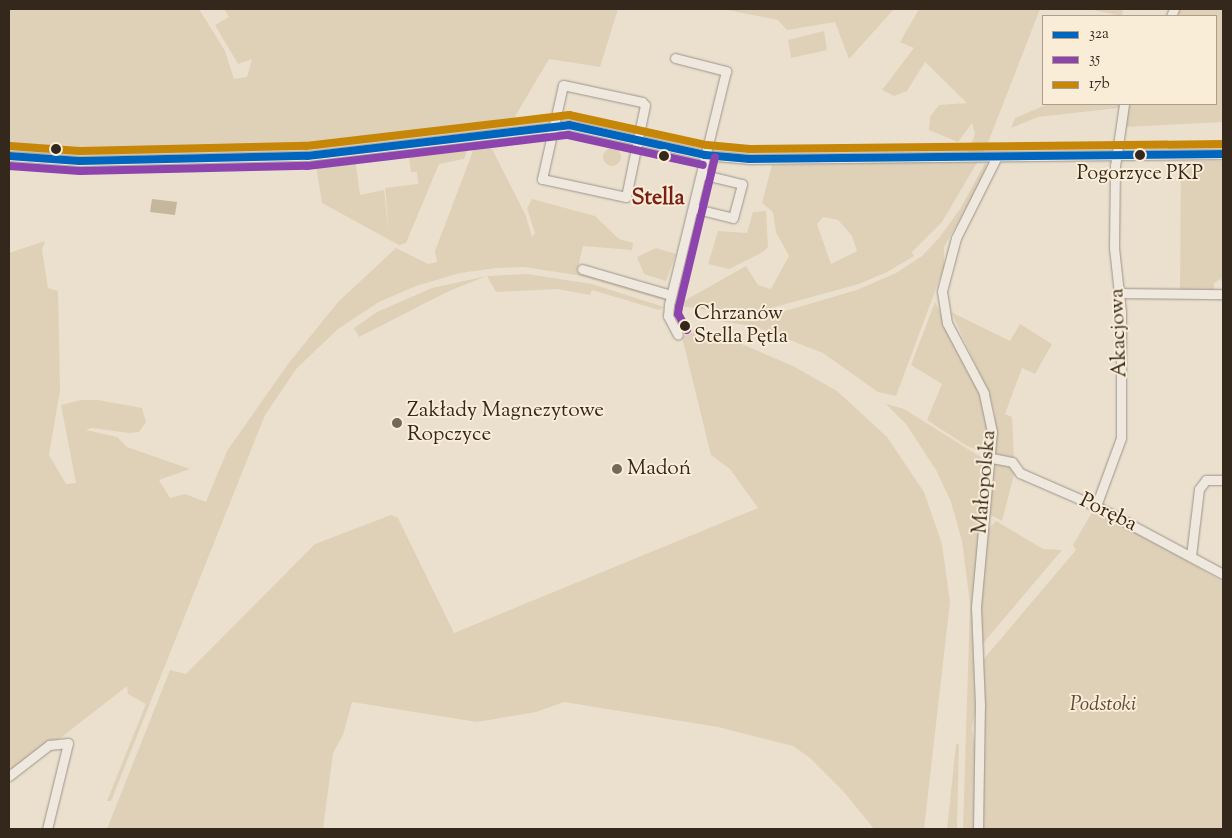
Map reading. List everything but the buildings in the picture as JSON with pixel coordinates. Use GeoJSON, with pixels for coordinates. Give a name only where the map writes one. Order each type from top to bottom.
{"type":"FeatureCollection","features":[{"type":"Feature","properties":{"kind":"street"},"geometry":{"type":"LineString","coordinates":[[676,58],[726,71],[671,295],[668,316],[678,334]]}},
{"type":"Feature","properties":{"kind":"street"},"geometry":{"type":"LineString","coordinates":[[563,85],[616,96],[645,105],[626,197],[542,179],[554,125],[563,85]]}},
{"type":"Feature","properties":{"kind":"street","name":"Akacjowa"},"geometry":{"type":"LineString","coordinates":[[1096,506],[1121,438],[1120,293],[1114,248],[1117,156],[1124,105]]}},
{"type":"Feature","properties":{"kind":"street"},"geometry":{"type":"LineString","coordinates":[[9,156],[80,161],[306,156],[554,125],[569,125],[705,155],[792,161],[1223,154]]}},
{"type":"Feature","properties":{"kind":"street","name":"Małopolska"},"geometry":{"type":"LineString","coordinates":[[978,829],[980,706],[976,607],[979,546],[992,458],[992,432],[986,400],[948,323],[942,291],[956,238],[996,158]]}},
{"type":"Feature","properties":{"kind":"street"},"geometry":{"type":"LineString","coordinates":[[693,208],[733,218],[742,184],[701,174]]}},
{"type":"Feature","properties":{"kind":"street"},"geometry":{"type":"LineString","coordinates":[[582,269],[671,295]]}},
{"type":"Feature","properties":{"kind":"street"},"geometry":{"type":"LineString","coordinates":[[1120,293],[1223,294]]}},
{"type":"Feature","properties":{"kind":"street","name":"Poręba"},"geometry":{"type":"LineString","coordinates":[[992,458],[1009,461],[1020,473],[1096,506],[1223,574]]}},
{"type":"Feature","properties":{"kind":"street"},"geometry":{"type":"LineString","coordinates":[[1191,556],[1199,489],[1206,480],[1223,480]]}},
{"type":"Feature","properties":{"kind":"street"},"geometry":{"type":"LineString","coordinates":[[9,776],[49,745],[68,743],[68,750],[47,829]]}},
{"type":"Feature","properties":{"kind":"green space"},"geometry":{"type":"Polygon","coordinates":[[[9,9],[199,9],[225,51],[234,79],[247,77],[252,59],[238,64],[215,25],[229,17],[224,9],[618,9],[600,67],[549,59],[510,125],[314,149],[111,155],[32,154],[9,149],[9,9]]]}},
{"type":"Feature","properties":{"kind":"green space"},"geometry":{"type":"Polygon","coordinates":[[[723,9],[894,9],[849,59],[835,22],[787,30],[778,20],[723,9]]]}},
{"type":"Feature","properties":{"kind":"green space"},"geometry":{"type":"Polygon","coordinates":[[[919,9],[1040,9],[984,153],[968,153],[975,134],[972,123],[958,142],[929,130],[930,117],[939,105],[967,103],[925,62],[907,91],[894,96],[882,90],[914,48],[900,42],[919,9]]]}},
{"type":"Feature","properties":{"kind":"green space"},"geometry":{"type":"Polygon","coordinates":[[[1088,9],[1123,9],[1122,15],[1088,9]]]}},
{"type":"Feature","properties":{"kind":"green space"},"geometry":{"type":"Polygon","coordinates":[[[1177,9],[1223,9],[1223,122],[1124,127],[1126,105],[1217,105],[1217,15],[1174,15],[1177,9]]]}},
{"type":"Feature","properties":{"kind":"green space"},"geometry":{"type":"Polygon","coordinates":[[[824,31],[827,50],[791,58],[788,40],[824,31]]]}},
{"type":"Feature","properties":{"kind":"green space"},"geometry":{"type":"Polygon","coordinates":[[[1046,105],[1120,105],[1118,108],[1038,117],[1011,128],[1015,118],[1046,105]]]}},
{"type":"Feature","properties":{"kind":"green space"},"geometry":{"type":"Polygon","coordinates":[[[478,138],[489,143],[526,216],[532,237],[535,233],[527,208],[532,199],[595,216],[619,239],[633,243],[632,250],[583,246],[577,271],[667,296],[666,301],[576,275],[524,267],[496,268],[460,273],[416,286],[379,302],[338,329],[297,368],[265,415],[111,801],[107,801],[146,704],[128,694],[127,686],[63,736],[12,769],[9,765],[9,557],[11,555],[9,551],[9,253],[45,241],[42,250],[48,288],[58,291],[60,390],[49,455],[66,484],[76,483],[61,405],[81,400],[98,400],[142,408],[146,422],[139,432],[130,433],[91,428],[86,430],[117,437],[127,447],[190,469],[159,480],[170,498],[185,494],[206,502],[227,451],[288,364],[338,302],[396,248],[428,264],[437,262],[435,251],[478,138]]]}},
{"type":"Feature","properties":{"kind":"green space"},"geometry":{"type":"Polygon","coordinates":[[[612,148],[618,151],[621,157],[618,163],[612,166],[606,163],[603,157],[606,151],[612,148]]]}},
{"type":"Feature","properties":{"kind":"green space"},"geometry":{"type":"Polygon","coordinates":[[[468,149],[464,159],[439,164],[406,243],[399,245],[322,203],[315,160],[355,157],[360,195],[384,190],[389,235],[385,188],[418,184],[417,172],[411,172],[409,157],[468,149]]]}},
{"type":"Feature","properties":{"kind":"green space"},"geometry":{"type":"Polygon","coordinates":[[[978,161],[942,222],[912,252],[914,256],[887,272],[859,284],[760,311],[726,313],[681,306],[682,302],[746,266],[758,285],[771,289],[789,256],[776,232],[773,212],[762,203],[772,165],[978,161]],[[823,217],[817,224],[831,264],[857,251],[852,236],[838,220],[823,217]]]}},
{"type":"Feature","properties":{"kind":"green space"},"geometry":{"type":"Polygon","coordinates":[[[1223,161],[1223,282],[1220,279],[1214,283],[1214,291],[1180,291],[1181,162],[1223,161]]]}},
{"type":"Feature","properties":{"kind":"green space"},"geometry":{"type":"Polygon","coordinates":[[[985,163],[988,170],[944,247],[944,267],[896,396],[878,392],[823,353],[754,326],[718,321],[715,317],[749,318],[778,313],[857,290],[896,273],[922,256],[939,238],[960,209],[985,163]]]}},
{"type":"Feature","properties":{"kind":"green space"},"geometry":{"type":"Polygon","coordinates":[[[766,211],[768,247],[763,252],[729,269],[708,264],[718,231],[747,233],[753,212],[766,211]]]}},
{"type":"Feature","properties":{"kind":"green space"},"geometry":{"type":"Polygon","coordinates":[[[656,248],[676,254],[666,281],[644,274],[637,257],[656,248]]]}},
{"type":"Feature","properties":{"kind":"green space"},"geometry":{"type":"Polygon","coordinates":[[[527,274],[592,284],[664,307],[659,310],[592,290],[590,295],[557,289],[496,292],[487,276],[527,274]]]}},
{"type":"Feature","properties":{"kind":"green space"},"geometry":{"type":"Polygon","coordinates":[[[487,276],[449,291],[359,337],[354,328],[377,312],[432,288],[487,276]]]}},
{"type":"Feature","properties":{"kind":"green space"},"geometry":{"type":"Polygon","coordinates":[[[935,302],[979,391],[988,422],[988,454],[967,446],[927,420],[942,384],[911,365],[935,302]]]}},
{"type":"Feature","properties":{"kind":"green space"},"geometry":{"type":"Polygon","coordinates":[[[951,312],[1010,341],[1020,324],[1052,344],[1035,374],[1022,368],[1005,414],[1012,417],[1014,458],[994,453],[995,414],[989,393],[951,312]]]}},
{"type":"Feature","properties":{"kind":"green space"},"geometry":{"type":"Polygon","coordinates":[[[697,325],[793,366],[837,391],[887,437],[924,492],[942,544],[950,602],[924,829],[874,829],[844,792],[810,758],[793,746],[718,727],[564,702],[536,712],[477,722],[352,702],[343,735],[333,753],[323,829],[107,829],[170,670],[186,674],[315,544],[391,515],[398,518],[454,633],[758,508],[730,469],[711,455],[682,337],[694,332],[697,325]]]}},
{"type":"Feature","properties":{"kind":"green space"},"geometry":{"type":"Polygon","coordinates":[[[886,404],[904,409],[987,461],[972,608],[977,703],[972,728],[977,759],[975,829],[963,829],[970,604],[962,541],[951,502],[936,470],[906,424],[886,404]]]}},
{"type":"Feature","properties":{"kind":"green space"},"geometry":{"type":"Polygon","coordinates":[[[995,460],[1011,464],[1015,471],[1002,521],[989,514],[995,460]]]}},
{"type":"Feature","properties":{"kind":"green space","name":"Podstoki"},"geometry":{"type":"Polygon","coordinates":[[[1095,507],[1223,582],[1223,829],[984,829],[982,661],[1076,550],[1073,545],[1095,507]]]}},
{"type":"Feature","properties":{"kind":"green space"},"geometry":{"type":"Polygon","coordinates":[[[996,521],[1043,549],[1062,550],[979,648],[985,533],[996,521]]]}},
{"type":"Feature","properties":{"kind":"green space"},"geometry":{"type":"Polygon","coordinates":[[[956,744],[959,744],[957,829],[947,829],[956,744]]]}},
{"type":"Feature","properties":{"kind":"shaded area"},"geometry":{"type":"Polygon","coordinates":[[[152,199],[177,202],[175,215],[150,212],[152,199]]]}},
{"type":"Feature","properties":{"kind":"transit line","name":"17b"},"geometry":{"type":"LineString","coordinates":[[10,146],[80,151],[306,146],[569,115],[707,145],[750,149],[1223,144]]}},
{"type":"Feature","properties":{"kind":"transit line","name":"32a"},"geometry":{"type":"LineString","coordinates":[[9,156],[80,161],[307,156],[569,125],[705,155],[750,159],[1223,154]]}},
{"type":"Feature","properties":{"kind":"transit line","name":"35"},"geometry":{"type":"LineString","coordinates":[[9,166],[80,171],[307,166],[568,135],[703,165]]}},
{"type":"Feature","properties":{"kind":"transit line","name":"35"},"geometry":{"type":"LineString","coordinates":[[687,330],[678,314],[679,307],[715,157]]}},
{"type":"Feature","properties":{"kind":"place","name":"Pogorzyce PKP"},"geometry":{"type":"Point","coordinates":[1140,155]}},
{"type":"Feature","properties":{"kind":"place","name":"Chrzanów Stella Pętla"},"geometry":{"type":"Point","coordinates":[685,326]}},
{"type":"Feature","properties":{"kind":"place","name":"Zakłady Magnezytowe Ropczyce"},"geometry":{"type":"Point","coordinates":[397,423]}},
{"type":"Feature","properties":{"kind":"place","name":"Madoń"},"geometry":{"type":"Point","coordinates":[617,469]}},
{"type":"Feature","properties":{"kind":"district","name":"Stella"},"geometry":{"type":"Point","coordinates":[658,200]}}]}
